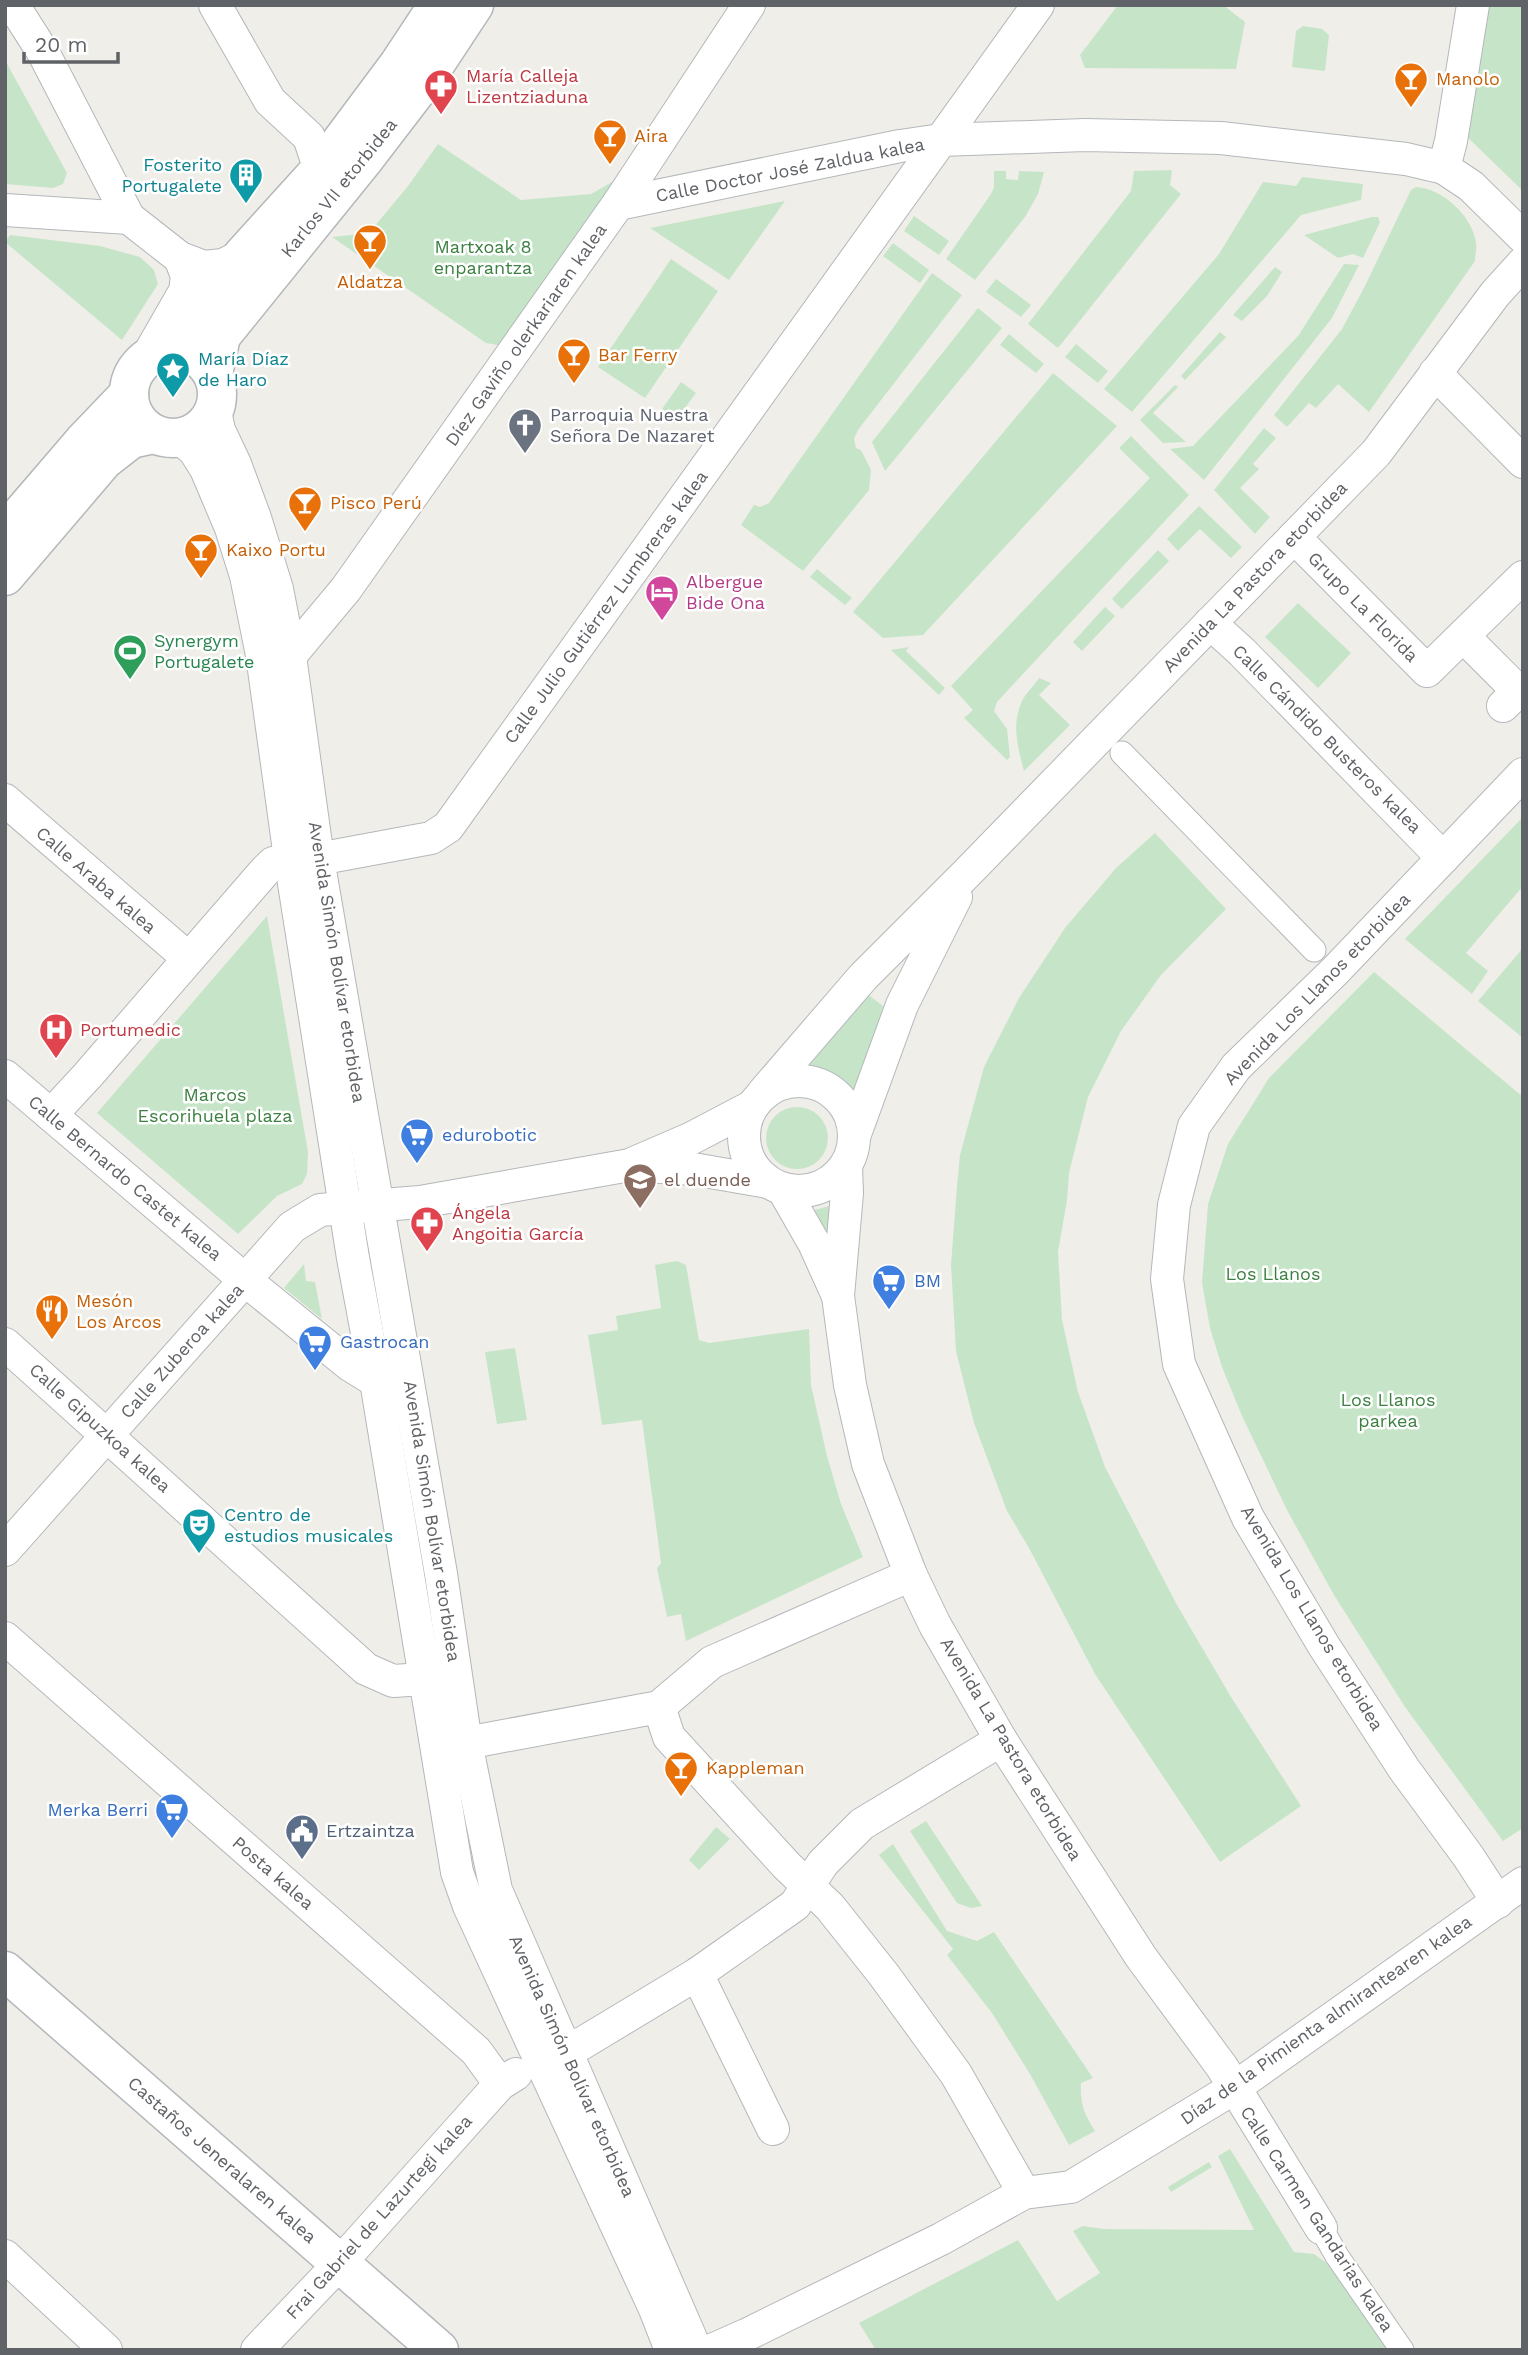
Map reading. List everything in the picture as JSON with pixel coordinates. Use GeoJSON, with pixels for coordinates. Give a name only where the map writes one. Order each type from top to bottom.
{"type":"FeatureCollection","features":[{"type":"Feature","properties":{"kind":"street"},"geometry":{"type":"LineString","coordinates":[[13,5],[43,52],[130,218],[180,258],[204,267],[223,265],[243,254]]}},
{"type":"Feature","properties":{"kind":"street"},"geometry":{"type":"LineString","coordinates":[[215,5],[270,101],[324,148],[324,207]]}},
{"type":"Feature","properties":{"kind":"street","name":"Karlos VII etorbidea"},"geometry":{"type":"LineString","coordinates":[[157,354],[243,254],[324,148],[399,64],[438,5]]}},
{"type":"Feature","properties":{"kind":"street","name":"Karlos VII etorbidea"},"geometry":{"type":"LineString","coordinates":[[213,374],[221,336],[424,81],[474,5]]}},
{"type":"Feature","properties":{"kind":"street","name":"Díez Gaviño olerkariaren kalea"},"geometry":{"type":"LineString","coordinates":[[277,659],[346,589],[618,204],[749,5]]}},
{"type":"Feature","properties":{"kind":"street","name":"Calle Julio Gutiérrez Lumbreras kalea"},"geometry":{"type":"LineString","coordinates":[[304,859],[432,838],[448,827],[1038,5]]}},
{"type":"Feature","properties":{"kind":"street"},"geometry":{"type":"LineString","coordinates":[[1444,168],[1451,141],[1473,5]]}},
{"type":"Feature","properties":{"kind":"street","name":"Calle Doctor José Zaldua kalea"},"geometry":{"type":"LineString","coordinates":[[618,204],[874,151],[941,140],[1085,135],[1221,138],[1406,159],[1444,168],[1471,186],[1523,237]]}},
{"type":"Feature","properties":{"kind":"street"},"geometry":{"type":"LineString","coordinates":[[56,213],[84,200],[94,192],[100,173],[100,158]]}},
{"type":"Feature","properties":{"kind":"street"},"geometry":{"type":"LineString","coordinates":[[5,210],[130,218]]}},
{"type":"Feature","properties":{"kind":"street"},"geometry":{"type":"LineString","coordinates":[[167,436],[136,418],[129,394],[133,375],[157,354],[185,291],[187,276],[180,258]]}},
{"type":"Feature","properties":{"kind":"street","name":"Avenida La Pastora etorbidea"},"geometry":{"type":"LineString","coordinates":[[757,1100],[863,977],[1376,453],[1495,294],[1523,263]]}},
{"type":"Feature","properties":{"kind":"street"},"geometry":{"type":"LineString","coordinates":[[5,576],[104,460],[131,439],[194,433],[206,424],[215,411],[217,386],[205,363],[182,350],[157,354]]}},
{"type":"Feature","properties":{"kind":"street"},"geometry":{"type":"LineString","coordinates":[[1435,373],[1523,461]]}},
{"type":"Feature","properties":{"kind":"street"},"geometry":{"type":"LineString","coordinates":[[5,533],[83,442],[129,394]]}},
{"type":"Feature","properties":{"kind":"street","name":"Avenida Simón Bolívar etorbidea"},"geometry":{"type":"LineString","coordinates":[[215,411],[219,430],[235,464],[277,589],[277,659],[346,1208],[457,1872],[469,1906],[552,2054],[696,2350]]}},
{"type":"Feature","properties":{"kind":"street","name":"Avenida Simón Bolívar etorbidea"},"geometry":{"type":"LineString","coordinates":[[167,436],[194,450],[206,469],[231,528],[277,659]]}},
{"type":"Feature","properties":{"kind":"street","name":"Grupo La Florida"},"geometry":{"type":"LineString","coordinates":[[1294,537],[1427,671],[1523,577]]}},
{"type":"Feature","properties":{"kind":"street","name":"Calle Cándido Busteros kalea"},"geometry":{"type":"LineString","coordinates":[[1210,623],[1242,652],[1443,858]]}},
{"type":"Feature","properties":{"kind":"street"},"geometry":{"type":"LineString","coordinates":[[1462,636],[1518,691],[1503,706]]}},
{"type":"Feature","properties":{"kind":"street"},"geometry":{"type":"LineString","coordinates":[[1122,754],[1314,950]]}},
{"type":"Feature","properties":{"kind":"street","name":"Avenida Los Llanos etorbidea"},"geometry":{"type":"LineString","coordinates":[[1498,1902],[1397,1758],[1324,1646],[1248,1518],[1180,1364],[1167,1279],[1174,1205],[1194,1126],[1236,1067],[1335,971],[1523,774]]}},
{"type":"Feature","properties":{"kind":"street","name":"Calle Araba kalea"},"geometry":{"type":"LineString","coordinates":[[5,800],[187,958]]}},
{"type":"Feature","properties":{"kind":"street"},"geometry":{"type":"LineString","coordinates":[[51,1115],[273,863],[304,859]]}},
{"type":"Feature","properties":{"kind":"street","name":"Avenida Simón Bolívar etorbidea"},"geometry":{"type":"LineString","coordinates":[[304,859],[378,1206],[446,1599],[466,1743],[496,1890],[552,2054],[671,2350]]}},
{"type":"Feature","properties":{"kind":"street","name":"Avenida La Pastora etorbidea"},"geometry":{"type":"LineString","coordinates":[[855,1134],[902,1006],[967,873]]}},
{"type":"Feature","properties":{"kind":"street","name":"Calle Bernardo Castet kalea"},"geometry":{"type":"LineString","coordinates":[[5,1076],[245,1280],[350,1365],[376,1381]]}},
{"type":"Feature","properties":{"kind":"street"},"geometry":{"type":"LineString","coordinates":[[796,1080],[813,1082],[830,1089],[843,1101],[852,1116],[855,1134],[853,1151],[846,1166],[834,1180],[800,1192],[693,1170],[630,1165],[692,1138],[757,1100],[778,1084],[796,1080]]}},
{"type":"Feature","properties":{"kind":"street"},"geometry":{"type":"LineString","coordinates":[[757,1100],[745,1123],[743,1141],[747,1157],[756,1171],[776,1186]]}},
{"type":"Feature","properties":{"kind":"street","name":"Calle Zuberoa kalea"},"geometry":{"type":"LineString","coordinates":[[5,1550],[292,1227],[320,1210],[420,1202],[630,1165]]}},
{"type":"Feature","properties":{"kind":"street","name":"Avenida La Pastora etorbidea"},"geometry":{"type":"LineString","coordinates":[[846,1166],[847,1193],[838,1296],[850,1385],[868,1464],[911,1575],[935,1625],[1001,1740],[1141,1957],[1222,2067],[1234,2088]]}},
{"type":"Feature","properties":{"kind":"street","name":"Avenida La Pastora etorbidea"},"geometry":{"type":"LineString","coordinates":[[776,1186],[814,1243],[838,1296]]}},
{"type":"Feature","properties":{"kind":"street","name":"Calle Gipuzkoa kalea"},"geometry":{"type":"LineString","coordinates":[[5,1345],[366,1669],[393,1681],[425,1679]]}},
{"type":"Feature","properties":{"kind":"street"},"geometry":{"type":"LineString","coordinates":[[466,1743],[659,1707],[712,1662],[911,1575]]}},
{"type":"Feature","properties":{"kind":"street","name":"Posta kalea"},"geometry":{"type":"LineString","coordinates":[[5,1638],[475,2051],[500,2084]]}},
{"type":"Feature","properties":{"kind":"street"},"geometry":{"type":"LineString","coordinates":[[659,1707],[669,1737],[807,1885],[830,1906],[884,1975],[956,2074],[1024,2193]]}},
{"type":"Feature","properties":{"kind":"street"},"geometry":{"type":"LineString","coordinates":[[500,2084],[552,2054],[581,2044],[697,1974],[795,1905],[822,1863],[862,1824],[1001,1740]]}},
{"type":"Feature","properties":{"kind":"street","name":"Díaz de la Pimienta almirantearen kalea"},"geometry":{"type":"LineString","coordinates":[[712,2350],[941,2239],[1024,2193],[1071,2187],[1234,2088],[1523,1883]]}},
{"type":"Feature","properties":{"kind":"street","name":"Castaños Jeneralaren kalea"},"geometry":{"type":"LineString","coordinates":[[5,1971],[439,2350]]}},
{"type":"Feature","properties":{"kind":"street"},"geometry":{"type":"LineString","coordinates":[[697,1974],[773,2129]]}},
{"type":"Feature","properties":{"kind":"street","name":"Frai Gabriel de Lazurtegi kalea"},"geometry":{"type":"LineString","coordinates":[[257,2350],[340,2263],[500,2084]]}},
{"type":"Feature","properties":{"kind":"street","name":"Calle Carmen Gandarias kalea"},"geometry":{"type":"LineString","coordinates":[[1234,2088],[1337,2256],[1402,2350]]}},
{"type":"Feature","properties":{"kind":"street"},"geometry":{"type":"LineString","coordinates":[[5,2256],[106,2350]]}},
{"type":"Feature","properties":{"kind":"green space"},"geometry":{"type":"Polygon","coordinates":[[[1118,5],[1223,5],[1245,22],[1236,69],[1085,68],[1080,55],[1118,5]]]}},
{"type":"Feature","properties":{"kind":"green space"},"geometry":{"type":"Polygon","coordinates":[[[1483,5],[1523,5],[1523,191],[1463,133],[1483,5]]]}},
{"type":"Feature","properties":{"kind":"green space"},"geometry":{"type":"Polygon","coordinates":[[[1303,26],[1322,29],[1329,35],[1325,71],[1292,67],[1296,31],[1303,26]]]}},
{"type":"Feature","properties":{"kind":"green space"},"geometry":{"type":"Polygon","coordinates":[[[5,60],[67,173],[63,184],[53,188],[5,184],[5,60]]]}},
{"type":"Feature","properties":{"kind":"green space","name":"Martxoak 8 enparantza"},"geometry":{"type":"Polygon","coordinates":[[[438,144],[521,200],[591,194],[612,182],[619,186],[503,346],[486,343],[332,237],[369,233],[438,144]]]}},
{"type":"Feature","properties":{"kind":"green space"},"geometry":{"type":"Polygon","coordinates":[[[1172,170],[1170,185],[1181,194],[1058,348],[1028,324],[1131,191],[1134,171],[1172,170]]]}},
{"type":"Feature","properties":{"kind":"green space"},"geometry":{"type":"Polygon","coordinates":[[[994,171],[1006,171],[1006,179],[1018,180],[1019,171],[1044,172],[1038,194],[1025,217],[975,280],[946,259],[991,194],[994,171]]]}},
{"type":"Feature","properties":{"kind":"green space"},"geometry":{"type":"Polygon","coordinates":[[[1302,177],[1363,184],[1361,200],[1301,215],[1132,412],[1104,389],[1219,254],[1263,182],[1296,186],[1302,177]]]}},
{"type":"Feature","properties":{"kind":"green space"},"geometry":{"type":"Polygon","coordinates":[[[1416,187],[1436,193],[1463,215],[1474,234],[1475,261],[1369,412],[1338,384],[1316,408],[1309,403],[1287,427],[1274,415],[1342,329],[1411,190],[1416,187]]]}},
{"type":"Feature","properties":{"kind":"green space"},"geometry":{"type":"Polygon","coordinates":[[[785,201],[729,280],[650,228],[785,201]]]}},
{"type":"Feature","properties":{"kind":"green space"},"geometry":{"type":"Polygon","coordinates":[[[914,216],[949,241],[939,255],[904,231],[914,216]]]}},
{"type":"Feature","properties":{"kind":"green space"},"geometry":{"type":"Polygon","coordinates":[[[1378,217],[1380,222],[1363,258],[1353,254],[1338,258],[1304,235],[1378,217]]]}},
{"type":"Feature","properties":{"kind":"green space"},"geometry":{"type":"Polygon","coordinates":[[[10,235],[100,246],[140,257],[154,270],[158,284],[122,340],[5,242],[10,235]]]}},
{"type":"Feature","properties":{"kind":"green space"},"geometry":{"type":"Polygon","coordinates":[[[893,243],[929,270],[920,283],[883,256],[893,243]]]}},
{"type":"Feature","properties":{"kind":"green space"},"geometry":{"type":"Polygon","coordinates":[[[671,259],[718,291],[645,398],[598,367],[671,259]]]}},
{"type":"Feature","properties":{"kind":"green space"},"geometry":{"type":"Polygon","coordinates":[[[1344,264],[1359,265],[1332,318],[1204,480],[1170,449],[1193,446],[1298,336],[1344,264]]]}},
{"type":"Feature","properties":{"kind":"green space"},"geometry":{"type":"Polygon","coordinates":[[[1275,267],[1282,272],[1267,296],[1242,321],[1233,315],[1275,267]]]}},
{"type":"Feature","properties":{"kind":"green space"},"geometry":{"type":"Polygon","coordinates":[[[932,273],[962,295],[858,430],[854,439],[856,448],[861,450],[871,470],[869,490],[803,571],[741,525],[754,505],[760,507],[769,503],[932,273]]]}},
{"type":"Feature","properties":{"kind":"green space"},"geometry":{"type":"Polygon","coordinates":[[[996,279],[1031,305],[1021,317],[986,292],[996,279]]]}},
{"type":"Feature","properties":{"kind":"green space"},"geometry":{"type":"Polygon","coordinates":[[[978,308],[1002,328],[885,471],[872,442],[978,308]]]}},
{"type":"Feature","properties":{"kind":"green space"},"geometry":{"type":"Polygon","coordinates":[[[1220,332],[1226,337],[1185,380],[1181,376],[1220,332]]]}},
{"type":"Feature","properties":{"kind":"green space"},"geometry":{"type":"Polygon","coordinates":[[[1009,334],[1044,364],[1036,373],[1000,345],[1009,334]]]}},
{"type":"Feature","properties":{"kind":"green space"},"geometry":{"type":"Polygon","coordinates":[[[1076,344],[1108,371],[1098,383],[1065,357],[1076,344]]]}},
{"type":"Feature","properties":{"kind":"green space"},"geometry":{"type":"Polygon","coordinates":[[[1053,373],[1117,426],[923,635],[883,638],[853,612],[1053,373]]]}},
{"type":"Feature","properties":{"kind":"green space"},"geometry":{"type":"Polygon","coordinates":[[[681,382],[696,393],[674,423],[660,412],[681,382]]]}},
{"type":"Feature","properties":{"kind":"green space"},"geometry":{"type":"Polygon","coordinates":[[[1175,385],[1178,387],[1153,413],[1186,442],[1163,443],[1140,420],[1175,385]]]}},
{"type":"Feature","properties":{"kind":"green space"},"geometry":{"type":"Polygon","coordinates":[[[1264,428],[1276,438],[1253,464],[1259,469],[1240,488],[1270,517],[1255,534],[1214,490],[1264,428]]]}},
{"type":"Feature","properties":{"kind":"green space"},"geometry":{"type":"Polygon","coordinates":[[[1131,436],[1189,495],[997,702],[994,711],[1007,729],[1010,757],[1007,760],[964,718],[973,710],[951,686],[1150,478],[1119,448],[1131,436]]]}},
{"type":"Feature","properties":{"kind":"green space"},"geometry":{"type":"Polygon","coordinates":[[[1199,506],[1242,547],[1231,558],[1200,529],[1178,551],[1167,539],[1199,506]]]}},
{"type":"Feature","properties":{"kind":"green space"},"geometry":{"type":"Polygon","coordinates":[[[1158,550],[1169,561],[1122,609],[1112,599],[1158,550]]]}},
{"type":"Feature","properties":{"kind":"green space"},"geometry":{"type":"Polygon","coordinates":[[[817,569],[852,598],[845,605],[810,577],[817,569]]]}},
{"type":"Feature","properties":{"kind":"green space"},"geometry":{"type":"Polygon","coordinates":[[[1298,603],[1351,653],[1318,688],[1265,637],[1298,603]]]}},
{"type":"Feature","properties":{"kind":"green space"},"geometry":{"type":"Polygon","coordinates":[[[1105,607],[1115,616],[1082,651],[1073,642],[1105,607]]]}},
{"type":"Feature","properties":{"kind":"green space"},"geometry":{"type":"Polygon","coordinates":[[[909,647],[906,651],[945,688],[939,695],[891,650],[909,647]]]}},
{"type":"Feature","properties":{"kind":"green space"},"geometry":{"type":"Polygon","coordinates":[[[1039,678],[1051,683],[1039,695],[1070,725],[1024,771],[1017,736],[1017,718],[1022,701],[1039,678]]]}},
{"type":"Feature","properties":{"kind":"green space"},"geometry":{"type":"Polygon","coordinates":[[[1523,817],[1523,886],[1466,953],[1488,971],[1472,994],[1405,939],[1523,817]]]}},
{"type":"Feature","properties":{"kind":"green space"},"geometry":{"type":"Polygon","coordinates":[[[1155,833],[1226,909],[1161,975],[1121,1031],[1088,1097],[1069,1173],[1058,1252],[1062,1320],[1078,1392],[1105,1467],[1177,1605],[1231,1697],[1301,1806],[1220,1862],[1095,1674],[1007,1511],[974,1423],[956,1351],[951,1265],[960,1155],[984,1067],[1019,998],[1065,928],[1116,868],[1155,833]]]}},
{"type":"Feature","properties":{"kind":"green space","name":"Marcos Escorihuela plaza"},"geometry":{"type":"Polygon","coordinates":[[[267,916],[308,1152],[307,1174],[302,1184],[277,1196],[238,1234],[97,1113],[267,916]]]}},
{"type":"Feature","properties":{"kind":"green space"},"geometry":{"type":"Polygon","coordinates":[[[1523,948],[1523,1038],[1478,1001],[1523,948]]]}},
{"type":"Feature","properties":{"kind":"green space","name":"Los Llanos parkea"},"geometry":{"type":"Polygon","coordinates":[[[1374,972],[1523,1097],[1523,1828],[1503,1841],[1405,1707],[1334,1595],[1288,1512],[1222,1367],[1210,1328],[1202,1283],[1208,1204],[1228,1144],[1269,1078],[1374,972]]]}},
{"type":"Feature","properties":{"kind":"green space"},"geometry":{"type":"Polygon","coordinates":[[[866,993],[888,1010],[854,1094],[827,1072],[794,1063],[866,993]]]}},
{"type":"Feature","properties":{"kind":"green space"},"geometry":{"type":"Polygon","coordinates":[[[797,1107],[819,1116],[828,1138],[819,1160],[797,1169],[775,1160],[766,1138],[775,1116],[797,1107]]]}},
{"type":"Feature","properties":{"kind":"green space"},"geometry":{"type":"Polygon","coordinates":[[[841,1203],[838,1249],[807,1212],[841,1203]]]}},
{"type":"Feature","properties":{"kind":"green space"},"geometry":{"type":"Polygon","coordinates":[[[677,1261],[686,1265],[699,1340],[709,1343],[809,1329],[811,1385],[827,1456],[841,1504],[863,1557],[686,1641],[681,1614],[667,1617],[657,1568],[661,1563],[642,1420],[602,1425],[588,1335],[618,1330],[616,1316],[661,1308],[655,1265],[677,1261]]]}},
{"type":"Feature","properties":{"kind":"green space"},"geometry":{"type":"Polygon","coordinates":[[[304,1264],[306,1281],[315,1282],[322,1319],[284,1288],[304,1264]]]}},
{"type":"Feature","properties":{"kind":"green space"},"geometry":{"type":"Polygon","coordinates":[[[515,1348],[527,1420],[497,1424],[485,1352],[515,1348]]]}},
{"type":"Feature","properties":{"kind":"green space"},"geometry":{"type":"Polygon","coordinates":[[[926,1821],[982,1906],[971,1908],[957,1903],[910,1831],[926,1821]]]}},
{"type":"Feature","properties":{"kind":"green space"},"geometry":{"type":"Polygon","coordinates":[[[716,1827],[730,1839],[699,1870],[689,1860],[716,1827]]]}},
{"type":"Feature","properties":{"kind":"green space"},"geometry":{"type":"Polygon","coordinates":[[[893,1844],[947,1931],[977,1941],[994,1932],[1093,2078],[1081,2083],[1081,2097],[1083,2108],[1095,2131],[1069,2145],[992,2013],[947,1955],[953,1949],[879,1855],[893,1844]]]}},
{"type":"Feature","properties":{"kind":"green space"},"geometry":{"type":"Polygon","coordinates":[[[1230,2149],[1294,2252],[1314,2254],[1332,2267],[1388,2347],[1385,2350],[872,2350],[874,2347],[859,2323],[1018,2240],[1057,2301],[1100,2273],[1073,2231],[1083,2226],[1104,2229],[1254,2230],[1218,2156],[1230,2149]]]}},
{"type":"Feature","properties":{"kind":"green space"},"geometry":{"type":"Polygon","coordinates":[[[1209,2162],[1212,2167],[1171,2192],[1168,2187],[1209,2162]]]}},
{"type":"Feature","properties":{"kind":"place","name":"Manolo"},"geometry":{"type":"Point","coordinates":[1411,109]}},
{"type":"Feature","properties":{"kind":"place","name":"María Calleja Lizentziaduna"},"geometry":{"type":"Point","coordinates":[441,116]}},
{"type":"Feature","properties":{"kind":"place","name":"Aira"},"geometry":{"type":"Point","coordinates":[610,166]}},
{"type":"Feature","properties":{"kind":"place","name":"Fosterito Portugalete"},"geometry":{"type":"Point","coordinates":[246,205]}},
{"type":"Feature","properties":{"kind":"place","name":"Aldatza"},"geometry":{"type":"Point","coordinates":[370,271]}},
{"type":"Feature","properties":{"kind":"place","name":"Bar Ferry"},"geometry":{"type":"Point","coordinates":[574,385]}},
{"type":"Feature","properties":{"kind":"place","name":"María Díaz de Haro"},"geometry":{"type":"Point","coordinates":[173,399]}},
{"type":"Feature","properties":{"kind":"place","name":"Parroquia Nuestra Señora De Nazaret"},"geometry":{"type":"Point","coordinates":[525,455]}},
{"type":"Feature","properties":{"kind":"place","name":"Pisco Perú"},"geometry":{"type":"Point","coordinates":[305,533]}},
{"type":"Feature","properties":{"kind":"place","name":"Kaixo Portu"},"geometry":{"type":"Point","coordinates":[201,580]}},
{"type":"Feature","properties":{"kind":"place","name":"Albergue Bide Ona"},"geometry":{"type":"Point","coordinates":[662,622]}},
{"type":"Feature","properties":{"kind":"place","name":"Synergym Portugalete"},"geometry":{"type":"Point","coordinates":[130,681]}},
{"type":"Feature","properties":{"kind":"place","name":"Portumedic"},"geometry":{"type":"Point","coordinates":[56,1060]}},
{"type":"Feature","properties":{"kind":"place","name":"edurobotic"},"geometry":{"type":"Point","coordinates":[417,1165]}},
{"type":"Feature","properties":{"kind":"place","name":"el duende"},"geometry":{"type":"Point","coordinates":[640,1210]}},
{"type":"Feature","properties":{"kind":"place","name":"Ángela Angoitia García"},"geometry":{"type":"Point","coordinates":[427,1253]}},
{"type":"Feature","properties":{"kind":"place","name":"BM"},"geometry":{"type":"Point","coordinates":[889,1311]}},
{"type":"Feature","properties":{"kind":"place","name":"Mesón Los Arcos"},"geometry":{"type":"Point","coordinates":[52,1341]}},
{"type":"Feature","properties":{"kind":"place","name":"Gastrocan"},"geometry":{"type":"Point","coordinates":[315,1372]}},
{"type":"Feature","properties":{"kind":"place","name":"Centro de estudios musicales"},"geometry":{"type":"Point","coordinates":[199,1555]}},
{"type":"Feature","properties":{"kind":"place","name":"Kappleman"},"geometry":{"type":"Point","coordinates":[681,1798]}},
{"type":"Feature","properties":{"kind":"place","name":"Merka Berri"},"geometry":{"type":"Point","coordinates":[172,1840]}},
{"type":"Feature","properties":{"kind":"place","name":"Ertzaintza"},"geometry":{"type":"Point","coordinates":[302,1861]}},
{"type":"Feature","properties":{"kind":"park label","name":"Los Llanos"},"geometry":{"type":"Point","coordinates":[1273,1274]}}]}
